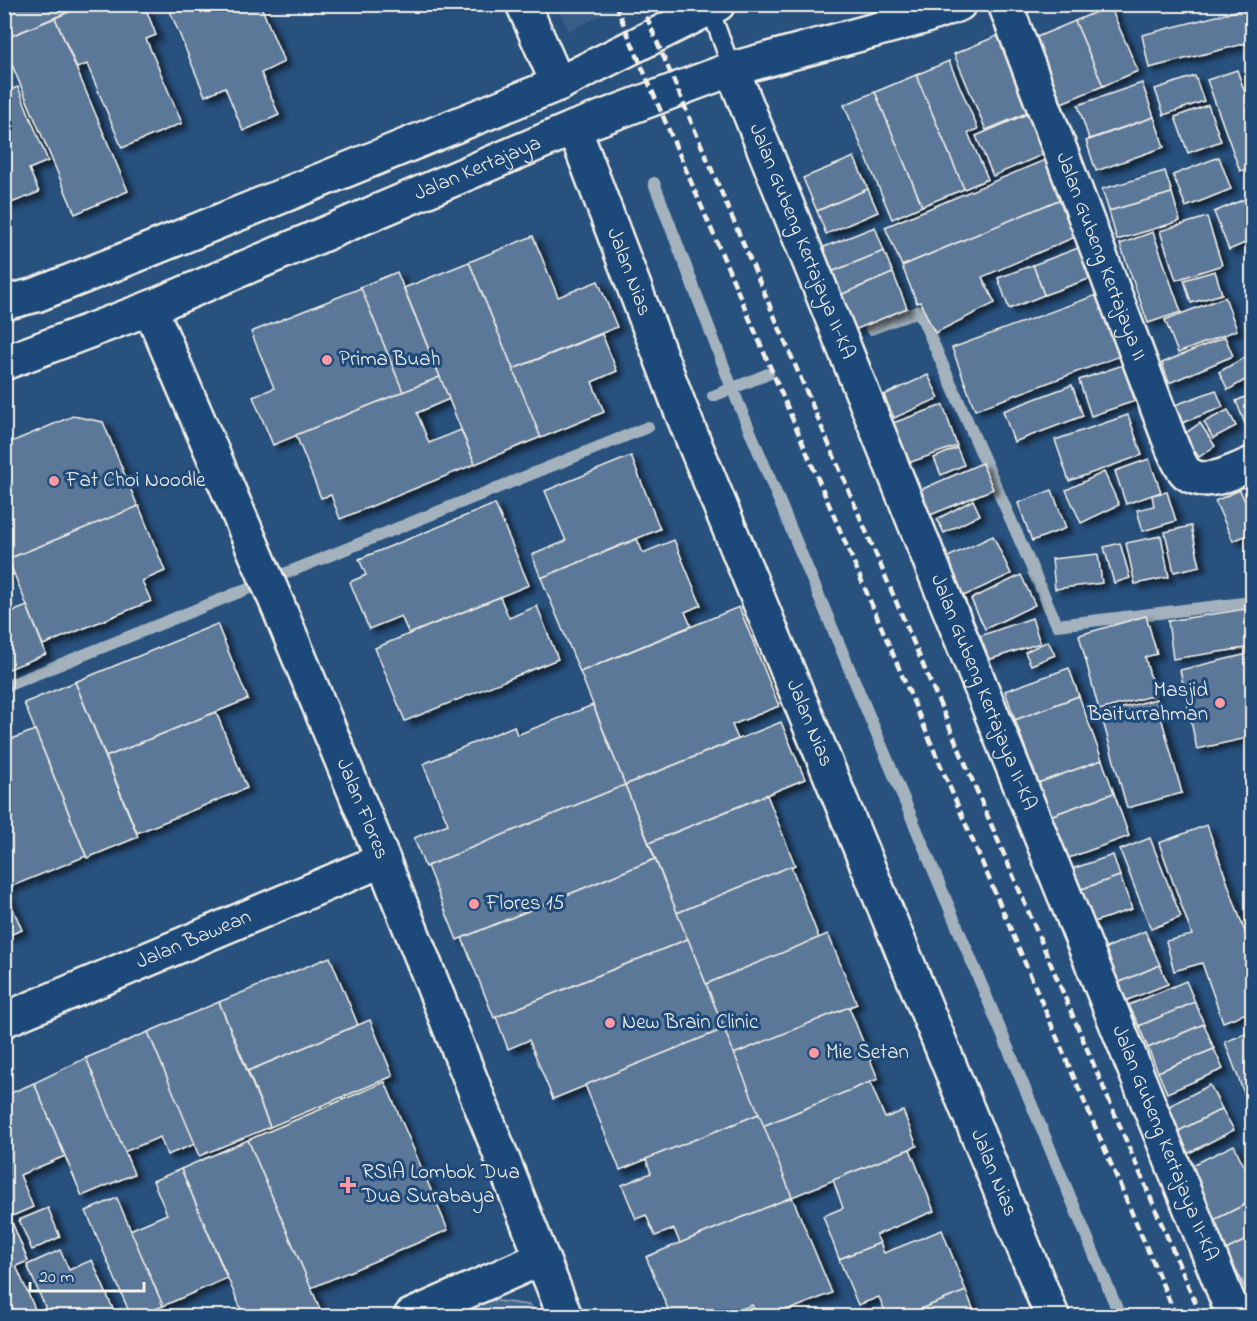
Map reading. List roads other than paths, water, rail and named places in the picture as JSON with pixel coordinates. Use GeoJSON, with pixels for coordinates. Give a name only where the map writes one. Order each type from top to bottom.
{"type":"FeatureCollection","features":[{"type":"Feature","properties":{"kind":"street"},"geometry":{"type":"LineString","coordinates":[[523,4],[558,84]]}},
{"type":"Feature","properties":{"kind":"street","name":"Jalan Kertajaya"},"geometry":{"type":"LineString","coordinates":[[4,363],[150,308],[574,129],[732,69],[909,11],[959,4]]}},
{"type":"Feature","properties":{"kind":"street"},"geometry":{"type":"LineString","coordinates":[[4,303],[36,295],[98,271],[558,84],[712,6]]}},
{"type":"Feature","properties":{"kind":"street","name":"Jalan Gubeng Kertajaya II"},"geometry":{"type":"LineString","coordinates":[[1008,11],[1173,449],[1186,473],[1199,480],[1220,477],[1252,464]]}},
{"type":"Feature","properties":{"kind":"street","name":"Jalan Gubeng Kertajaya II-KA"},"geometry":{"type":"LineString","coordinates":[[732,69],[1234,1317]]}},
{"type":"Feature","properties":{"kind":"street","name":"Jalan Nias"},"geometry":{"type":"LineString","coordinates":[[574,129],[680,408],[1052,1317]]}},
{"type":"Feature","properties":{"kind":"street","name":"Jalan Flores"},"geometry":{"type":"LineString","coordinates":[[150,308],[276,601],[383,860],[565,1317]]}},
{"type":"Feature","properties":{"kind":"street","name":"Jalan Bawean"},"geometry":{"type":"LineString","coordinates":[[4,1020],[383,860]]}},
{"type":"Feature","properties":{"kind":"street"},"geometry":{"type":"LineString","coordinates":[[411,1317],[540,1259]]}},
{"type":"Feature","properties":{"kind":"lane"},"geometry":{"type":"LineString","coordinates":[[712,6],[732,69]]}},
{"type":"Feature","properties":{"kind":"waterway"},"geometry":{"type":"LineString","coordinates":[[654,183],[732,388],[1120,1316]]}},
{"type":"Feature","properties":{"kind":"waterway"},"geometry":{"type":"LineString","coordinates":[[871,329],[919,311],[1057,625],[1252,602]]}},
{"type":"Feature","properties":{"kind":"waterway"},"geometry":{"type":"LineString","coordinates":[[713,396],[768,374]]}},
{"type":"Feature","properties":{"kind":"waterway"},"geometry":{"type":"LineString","coordinates":[[4,687],[648,427]]}},
{"type":"Feature","properties":{"kind":"railway"},"geometry":{"type":"LineString","coordinates":[[615,4],[1176,1316]]}},
{"type":"Feature","properties":{"kind":"railway"},"geometry":{"type":"LineString","coordinates":[[641,4],[1201,1316]]}},
{"type":"Feature","properties":{"kind":"place","name":"Prima Buah"},"geometry":{"type":"Point","coordinates":[327,360]}},
{"type":"Feature","properties":{"kind":"place","name":"Fat Choi Noodle"},"geometry":{"type":"Point","coordinates":[54,481]}},
{"type":"Feature","properties":{"kind":"place","name":"Masjid Baiturrahman"},"geometry":{"type":"Point","coordinates":[1220,703]}},
{"type":"Feature","properties":{"kind":"place","name":"Flores 15"},"geometry":{"type":"Point","coordinates":[474,904]}},
{"type":"Feature","properties":{"kind":"place","name":"New Brain Clinic"},"geometry":{"type":"Point","coordinates":[610,1023]}},
{"type":"Feature","properties":{"kind":"place","name":"Mie Setan"},"geometry":{"type":"Point","coordinates":[814,1053]}},
{"type":"Feature","properties":{"kind":"place","name":"RSIA Lombok Dua Dua Surabaya"},"geometry":{"type":"Point","coordinates":[348,1185]}}]}
